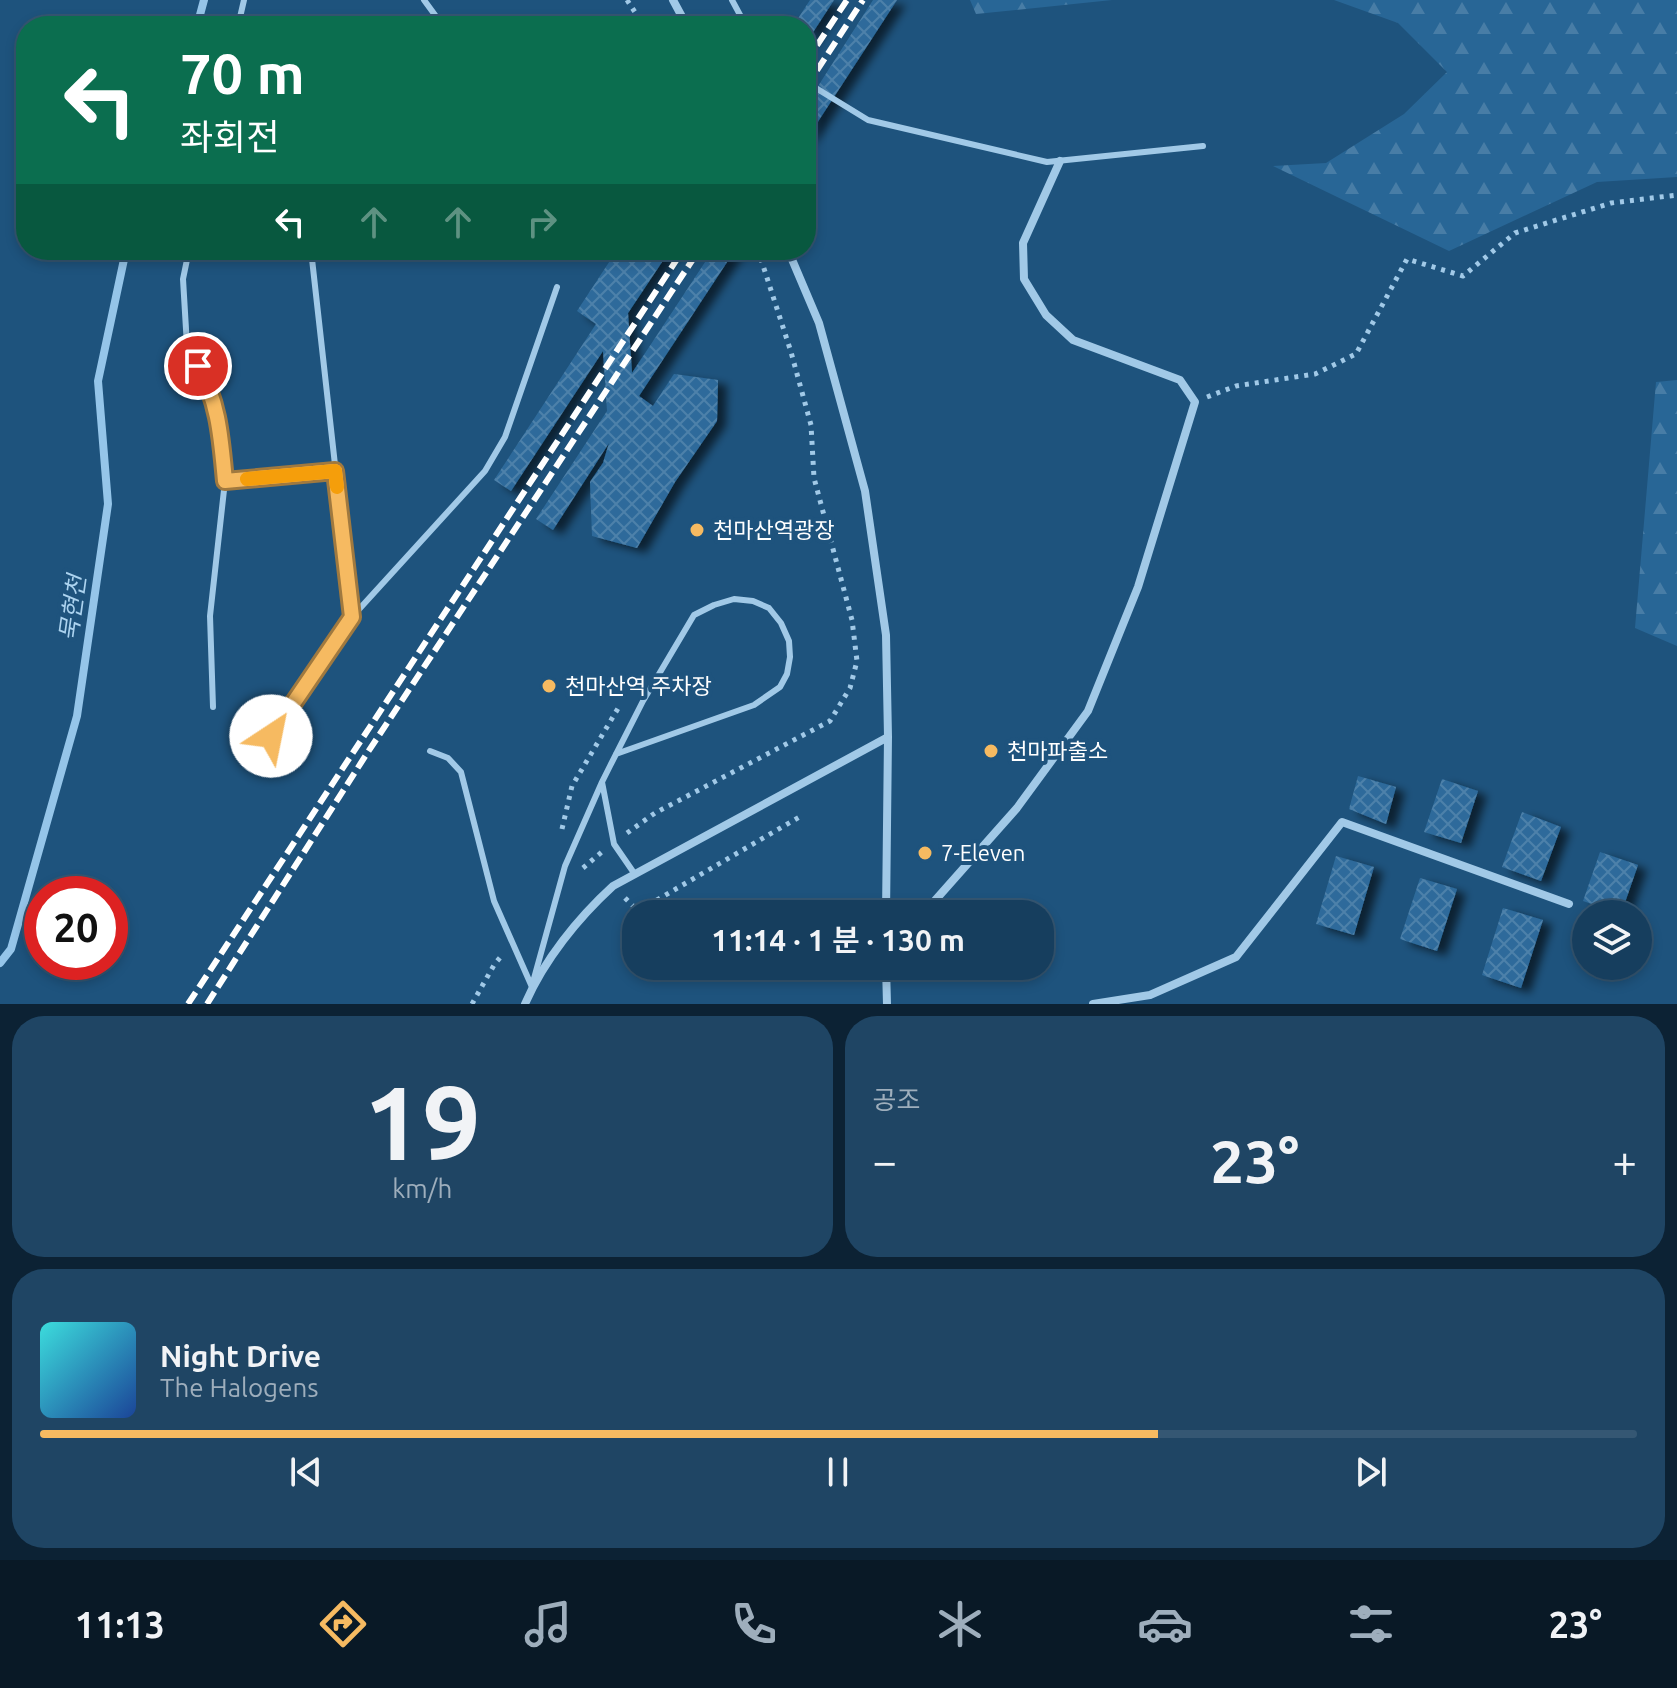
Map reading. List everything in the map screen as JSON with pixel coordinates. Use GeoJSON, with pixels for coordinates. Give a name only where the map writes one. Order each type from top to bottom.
{"type":"FeatureCollection","features":[{"type":"Feature","properties":{"kind":"street"},"geometry":{"type":"LineString","coordinates":[[935,900],[1017,808],[1088,711],[1138,587],[1195,402],[1180,380],[1073,340],[1046,315],[1024,279],[1023,243],[1060,161]]}},
{"type":"Feature","properties":{"kind":"street"},"geometry":{"type":"LineString","coordinates":[[792,260],[819,323],[865,491],[886,635],[886,900]]}},
{"type":"Feature","properties":{"kind":"street"},"geometry":{"type":"LineString","coordinates":[[525,1004],[532,987],[585,912],[613,886],[888,737]]}},
{"type":"Feature","properties":{"kind":"street"},"geometry":{"type":"LineString","coordinates":[[1093,1004],[1150,995],[1236,957],[1342,822],[1569,904]]}},
{"type":"Feature","properties":{"kind":"street"},"geometry":{"type":"LineString","coordinates":[[886,980],[887,1004]]}},
{"type":"Feature","properties":{"kind":"lane"},"geometry":{"type":"LineString","coordinates":[[816,88],[868,120],[1047,162],[1203,146]]}},
{"type":"Feature","properties":{"kind":"lane"},"geometry":{"type":"LineString","coordinates":[[187,260],[183,279],[187,346],[210,386],[219,423],[225,481],[210,616],[213,707]]}},
{"type":"Feature","properties":{"kind":"lane"},"geometry":{"type":"LineString","coordinates":[[312,260],[352,617]]}},
{"type":"Feature","properties":{"kind":"lane"},"geometry":{"type":"LineString","coordinates":[[304,754],[285,752],[271,736],[352,617],[485,471],[505,437],[557,287]]}},
{"type":"Feature","properties":{"kind":"lane"},"geometry":{"type":"LineString","coordinates":[[225,481],[335,471]]}},
{"type":"Feature","properties":{"kind":"lane"},"geometry":{"type":"LineString","coordinates":[[532,987],[565,866],[602,782],[616,754],[643,701],[694,615],[734,599],[753,601],[769,608],[781,623],[789,641],[787,674],[780,687],[754,705],[616,754]]}},
{"type":"Feature","properties":{"kind":"lane"},"geometry":{"type":"LineString","coordinates":[[430,751],[448,758],[461,772],[494,901],[532,987]]}},
{"type":"Feature","properties":{"kind":"lane"},"geometry":{"type":"LineString","coordinates":[[602,782],[614,844],[634,873]]}},
{"type":"Feature","properties":{"kind":"path"},"geometry":{"type":"LineString","coordinates":[[1195,402],[1236,386],[1315,374],[1356,354],[1407,259],[1463,276],[1515,233],[1611,203],[1677,195]]}},
{"type":"Feature","properties":{"kind":"path"},"geometry":{"type":"LineString","coordinates":[[559,840],[572,786],[622,702]]}},
{"type":"Feature","properties":{"kind":"path"},"geometry":{"type":"LineString","coordinates":[[565,866],[583,868],[613,886],[638,911],[801,816]]}},
{"type":"Feature","properties":{"kind":"green space"},"geometry":{"type":"Polygon","coordinates":[[[970,0],[1112,0],[976,14],[970,0]]]}},
{"type":"Feature","properties":{"kind":"green space"},"geometry":{"type":"Polygon","coordinates":[[[1334,0],[1677,0],[1677,177],[1597,182],[1449,251],[1273,166],[1326,163],[1404,114],[1447,72],[1398,23],[1334,0]]]}},
{"type":"Feature","properties":{"kind":"green space"},"geometry":{"type":"Polygon","coordinates":[[[1677,380],[1677,646],[1635,628],[1656,382],[1677,380]]]}},
{"type":"Feature","properties":{"kind":"building"},"geometry":{"type":"Polygon","coordinates":[[[810,0],[834,0],[816,28],[816,16],[800,16],[810,0]]]}},
{"type":"Feature","properties":{"kind":"building"},"geometry":{"type":"Polygon","coordinates":[[[873,0],[897,0],[816,125],[816,89],[873,0]]]}},
{"type":"Feature","properties":{"kind":"building"},"geometry":{"type":"Polygon","coordinates":[[[610,260],[663,260],[628,313],[632,373],[706,260],[728,260],[639,396],[653,406],[674,374],[718,380],[717,421],[675,482],[637,548],[592,536],[590,482],[603,463],[609,443],[553,530],[536,519],[607,411],[603,351],[511,491],[494,480],[596,324],[577,311],[610,260]]]}},
{"type":"Feature","properties":{"kind":"building"},"geometry":{"type":"Polygon","coordinates":[[[1358,776],[1396,787],[1386,824],[1349,809],[1358,776]]]}},
{"type":"Feature","properties":{"kind":"building"},"geometry":{"type":"Polygon","coordinates":[[[1442,779],[1478,791],[1461,843],[1424,832],[1442,779]]]}},
{"type":"Feature","properties":{"kind":"building"},"geometry":{"type":"Polygon","coordinates":[[[1522,812],[1561,827],[1541,881],[1502,867],[1522,812]]]}},
{"type":"Feature","properties":{"kind":"building"},"geometry":{"type":"Polygon","coordinates":[[[1600,852],[1638,865],[1626,900],[1583,900],[1600,852]]]}},
{"type":"Feature","properties":{"kind":"building"},"geometry":{"type":"Polygon","coordinates":[[[1336,856],[1374,867],[1354,935],[1316,924],[1336,856]]]}},
{"type":"Feature","properties":{"kind":"building"},"geometry":{"type":"Polygon","coordinates":[[[1420,878],[1457,889],[1437,951],[1400,939],[1420,878]]]}},
{"type":"Feature","properties":{"kind":"building"},"geometry":{"type":"Polygon","coordinates":[[[1503,908],[1543,920],[1521,988],[1482,975],[1503,908]]]}},
{"type":"Feature","properties":{"kind":"waterway","name":"묵현천"},"geometry":{"type":"LineString","coordinates":[[200,16],[204,0]]}},
{"type":"Feature","properties":{"kind":"waterway","name":"묵현천"},"geometry":{"type":"LineString","coordinates":[[0,963],[11,949],[77,716],[108,504],[98,381],[124,260]]}},
{"type":"Feature","properties":{"kind":"railway"},"geometry":{"type":"LineString","coordinates":[[816,47],[847,0]]}},
{"type":"Feature","properties":{"kind":"railway"},"geometry":{"type":"LineString","coordinates":[[816,72],[863,0]]}},
{"type":"Feature","properties":{"kind":"railway"},"geometry":{"type":"LineString","coordinates":[[188,1004],[676,260]]}},
{"type":"Feature","properties":{"kind":"railway"},"geometry":{"type":"LineString","coordinates":[[207,1004],[366,755],[692,260]]}},
{"type":"Feature","properties":{"kind":"slow traffic"},"geometry":{"type":"LineString","coordinates":[[247,479],[335,471],[337,487]]}},
{"type":"Feature","properties":{"kind":"place","name":"천마산역광장"},"geometry":{"type":"Point","coordinates":[697,530]}},
{"type":"Feature","properties":{"kind":"place","name":"천마산역 주차장"},"geometry":{"type":"Point","coordinates":[549,686]}},
{"type":"Feature","properties":{"kind":"place","name":"천마파출소"},"geometry":{"type":"Point","coordinates":[991,751]}},
{"type":"Feature","properties":{"kind":"place","name":"7-Eleven"},"geometry":{"type":"Point","coordinates":[925,853]}},
{"type":"Feature","properties":{"kind":"route"},"geometry":{"type":"LineString","coordinates":[[198,366],[210,386],[219,423],[225,481],[335,471],[352,617],[271,736]]}}]}
